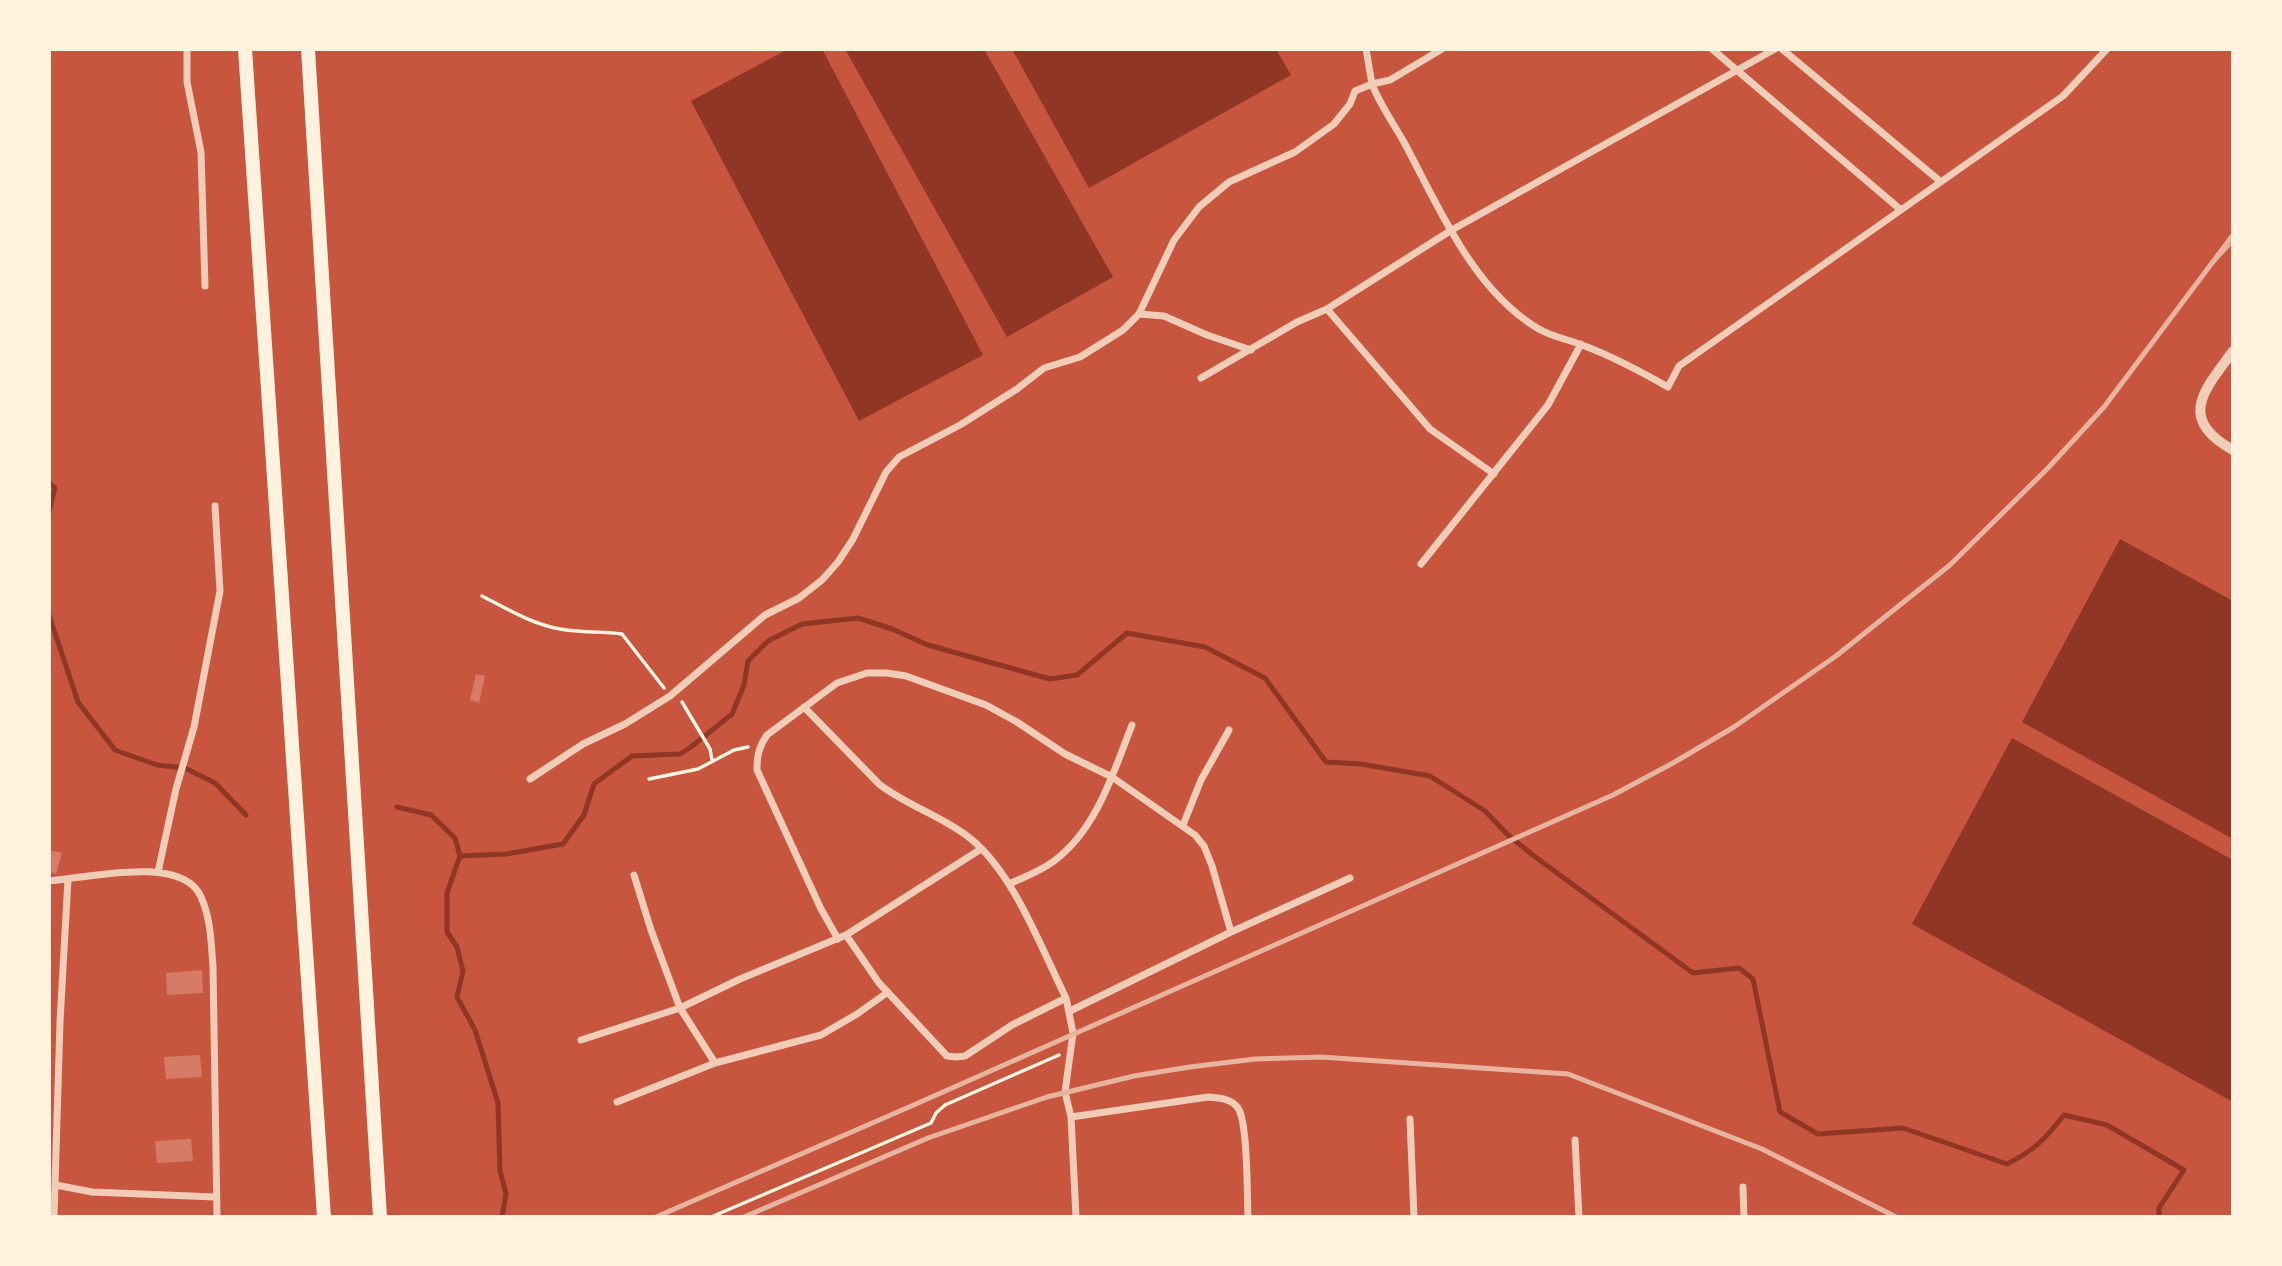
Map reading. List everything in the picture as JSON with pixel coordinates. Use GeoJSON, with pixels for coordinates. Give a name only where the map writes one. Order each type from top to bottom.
{"type":"FeatureCollection","features":[{"type":"Feature","properties":{"kind":"highway"},"geometry":{"type":"LineString","coordinates":[[245,49],[324,1217]]}},
{"type":"Feature","properties":{"kind":"highway"},"geometry":{"type":"LineString","coordinates":[[308,49],[380,1217]]}},
{"type":"Feature","properties":{"kind":"street"},"geometry":{"type":"LineString","coordinates":[[187,49],[187,82],[201,152],[205,286]]}},
{"type":"Feature","properties":{"kind":"street"},"geometry":{"type":"LineString","coordinates":[[1366,49],[1377,98],[1394,122],[1450,231],[1491,288],[1514,312],[1537,328],[1556,338],[1581,344],[1668,387],[1679,366],[2063,96],[2108,49]]}},
{"type":"Feature","properties":{"kind":"street"},"geometry":{"type":"LineString","coordinates":[[530,779],[583,744],[625,724],[670,696],[765,615],[799,598],[822,580],[853,539],[886,472],[899,457],[960,425],[1017,389],[1044,368],[1080,357],[1123,330],[1139,314],[1174,240],[1199,207],[1229,182],[1296,152],[1334,124],[1350,104],[1355,91],[1390,80],[1442,49]]}},
{"type":"Feature","properties":{"kind":"street"},"geometry":{"type":"LineString","coordinates":[[1712,49],[1901,210]]}},
{"type":"Feature","properties":{"kind":"street"},"geometry":{"type":"LineString","coordinates":[[1201,378],[1297,321],[1327,309],[1450,231],[1775,49]]}},
{"type":"Feature","properties":{"kind":"street"},"geometry":{"type":"LineString","coordinates":[[1782,49],[1941,182]]}},
{"type":"Feature","properties":{"kind":"street"},"geometry":{"type":"LineString","coordinates":[[1327,309],[1430,429],[1494,474]]}},
{"type":"Feature","properties":{"kind":"street"},"geometry":{"type":"LineString","coordinates":[[1139,314],[1164,316],[1251,350]]}},
{"type":"Feature","properties":{"kind":"street"},"geometry":{"type":"LineString","coordinates":[[1421,564],[1548,405],[1581,344]]}},
{"type":"Feature","properties":{"kind":"street"},"geometry":{"type":"LineString","coordinates":[[2233,351],[2209,383],[2199,406],[2203,424],[2218,442],[2233,450]]}},
{"type":"Feature","properties":{"kind":"street"},"geometry":{"type":"LineString","coordinates":[[158,872],[176,789],[199,704],[220,591],[215,506]]}},
{"type":"Feature","properties":{"kind":"street"},"geometry":{"type":"LineString","coordinates":[[1066,998],[1012,1025],[965,1056],[947,1056],[939,1049],[879,983],[821,909],[757,770],[757,758],[767,734],[837,683],[867,673],[906,676],[986,705],[1065,754],[1112,778],[1183,825],[1204,846],[1231,932]]}},
{"type":"Feature","properties":{"kind":"street"},"geometry":{"type":"LineString","coordinates":[[804,706],[879,784],[892,795],[971,839],[1010,884],[1070,1011],[1073,1033],[1065,1092],[1071,1117],[1076,1217]]}},
{"type":"Feature","properties":{"kind":"street"},"geometry":{"type":"LineString","coordinates":[[1010,884],[1053,862],[1075,842],[1094,816],[1112,778],[1132,724]]}},
{"type":"Feature","properties":{"kind":"street"},"geometry":{"type":"LineString","coordinates":[[1183,825],[1201,780],[1229,730]]}},
{"type":"Feature","properties":{"kind":"street"},"geometry":{"type":"LineString","coordinates":[[581,1040],[680,1009],[740,979],[842,937],[981,849]]}},
{"type":"Feature","properties":{"kind":"street"},"geometry":{"type":"LineString","coordinates":[[49,881],[115,873],[158,872],[171,874],[194,887],[201,895],[210,930],[213,966],[216,1217]]}},
{"type":"Feature","properties":{"kind":"street"},"geometry":{"type":"LineString","coordinates":[[634,875],[650,930],[680,1009],[715,1063]]}},
{"type":"Feature","properties":{"kind":"street"},"geometry":{"type":"LineString","coordinates":[[1070,1011],[1231,932],[1350,878]]}},
{"type":"Feature","properties":{"kind":"street"},"geometry":{"type":"LineString","coordinates":[[54,1217],[58,1048],[68,879]]}},
{"type":"Feature","properties":{"kind":"street"},"geometry":{"type":"LineString","coordinates":[[617,1102],[715,1063],[821,1035],[888,992]]}},
{"type":"Feature","properties":{"kind":"street"},"geometry":{"type":"LineString","coordinates":[[1071,1117],[1208,1097],[1225,1099],[1239,1109],[1243,1126],[1248,1217]]}},
{"type":"Feature","properties":{"kind":"street"},"geometry":{"type":"LineString","coordinates":[[1410,1119],[1414,1217]]}},
{"type":"Feature","properties":{"kind":"street"},"geometry":{"type":"LineString","coordinates":[[1575,1140],[1579,1217]]}},
{"type":"Feature","properties":{"kind":"street"},"geometry":{"type":"LineString","coordinates":[[56,1185],[92,1192],[215,1197]]}},
{"type":"Feature","properties":{"kind":"street"},"geometry":{"type":"LineString","coordinates":[[1743,1187],[1744,1217]]}},
{"type":"Feature","properties":{"kind":"path"},"geometry":{"type":"LineString","coordinates":[[482,596],[528,619],[561,629],[622,634],[670,696],[680,699],[710,749],[712,761]]}},
{"type":"Feature","properties":{"kind":"path"},"geometry":{"type":"LineString","coordinates":[[649,779],[698,769],[734,750],[761,744]]}},
{"type":"Feature","properties":{"kind":"path"},"geometry":{"type":"LineString","coordinates":[[711,1217],[931,1123],[936,1113],[945,1105],[1071,1050]]}},
{"type":"Feature","properties":{"kind":"shaded area"},"geometry":{"type":"Polygon","coordinates":[[[788,49],[822,49],[983,355],[859,421],[691,101],[788,49]]]}},
{"type":"Feature","properties":{"kind":"shaded area"},"geometry":{"type":"Polygon","coordinates":[[[845,49],[984,49],[1113,277],[1007,337],[845,49]]]}},
{"type":"Feature","properties":{"kind":"shaded area"},"geometry":{"type":"Polygon","coordinates":[[[1012,49],[1276,49],[1291,75],[1089,188],[1012,49]]]}},
{"type":"Feature","properties":{"kind":"shaded area"},"geometry":{"type":"Polygon","coordinates":[[[2120,539],[2233,601],[2233,839],[2022,722],[2120,539]]]}},
{"type":"Feature","properties":{"kind":"shaded area"},"geometry":{"type":"Polygon","coordinates":[[[2012,738],[2233,860],[2233,1102],[1912,924],[2012,738]]]}},
{"type":"Feature","properties":{"kind":"building"},"geometry":{"type":"Polygon","coordinates":[[[476,674],[485,676],[479,703],[470,700],[476,674]]]}},
{"type":"Feature","properties":{"kind":"building"},"geometry":{"type":"Polygon","coordinates":[[[49,850],[62,853],[56,874],[49,872],[49,850]]]}},
{"type":"Feature","properties":{"kind":"building"},"geometry":{"type":"Polygon","coordinates":[[[202,970],[203,993],[167,995],[166,973],[202,970]]]}},
{"type":"Feature","properties":{"kind":"building"},"geometry":{"type":"Polygon","coordinates":[[[200,1055],[202,1077],[166,1079],[164,1057],[200,1055]]]}},
{"type":"Feature","properties":{"kind":"building"},"geometry":{"type":"Polygon","coordinates":[[[191,1139],[193,1161],[157,1163],[155,1141],[191,1139]]]}},
{"type":"Feature","properties":{"kind":"waterway"},"geometry":{"type":"LineString","coordinates":[[49,483],[55,488],[49,512]]}},
{"type":"Feature","properties":{"kind":"waterway"},"geometry":{"type":"LineString","coordinates":[[49,615],[78,702],[115,750],[157,765],[185,768],[215,783],[246,815]]}},
{"type":"Feature","properties":{"kind":"waterway"},"geometry":{"type":"LineString","coordinates":[[460,856],[506,854],[563,844],[584,815],[594,784],[632,756],[680,754],[691,747],[732,714],[744,685],[748,661],[768,641],[802,624],[858,618],[928,645],[1050,679],[1077,675],[1127,633],[1205,647],[1265,678],[1326,762],[1361,764],[1430,776],[1485,811],[1508,835],[1534,856],[1693,973],[1739,968],[1753,979],[1780,1112],[1818,1134],[1903,1128],[2007,1164],[2039,1143],[2064,1115],[2107,1125],[2184,1170],[2159,1208],[2159,1217]]}},
{"type":"Feature","properties":{"kind":"waterway"},"geometry":{"type":"LineString","coordinates":[[397,807],[431,815],[455,838],[460,856],[447,893],[447,932],[457,947],[463,971],[457,997],[475,1030],[498,1103],[500,1171],[506,1194],[502,1217]]}},
{"type":"Feature","properties":{"kind":"tram line"},"geometry":{"type":"LineString","coordinates":[[2208,269],[2233,242]]}},
{"type":"Feature","properties":{"kind":"railway"},"geometry":{"type":"LineString","coordinates":[[656,1217],[1613,795],[1734,727],[1836,656],[1950,565],[2048,468],[2104,407],[2233,235]]}},
{"type":"Feature","properties":{"kind":"railway"},"geometry":{"type":"LineString","coordinates":[[744,1217],[928,1138],[1047,1097],[1134,1076],[1190,1067],[1255,1059],[1321,1057],[1568,1074],[1762,1149],[1896,1217]]}}]}
